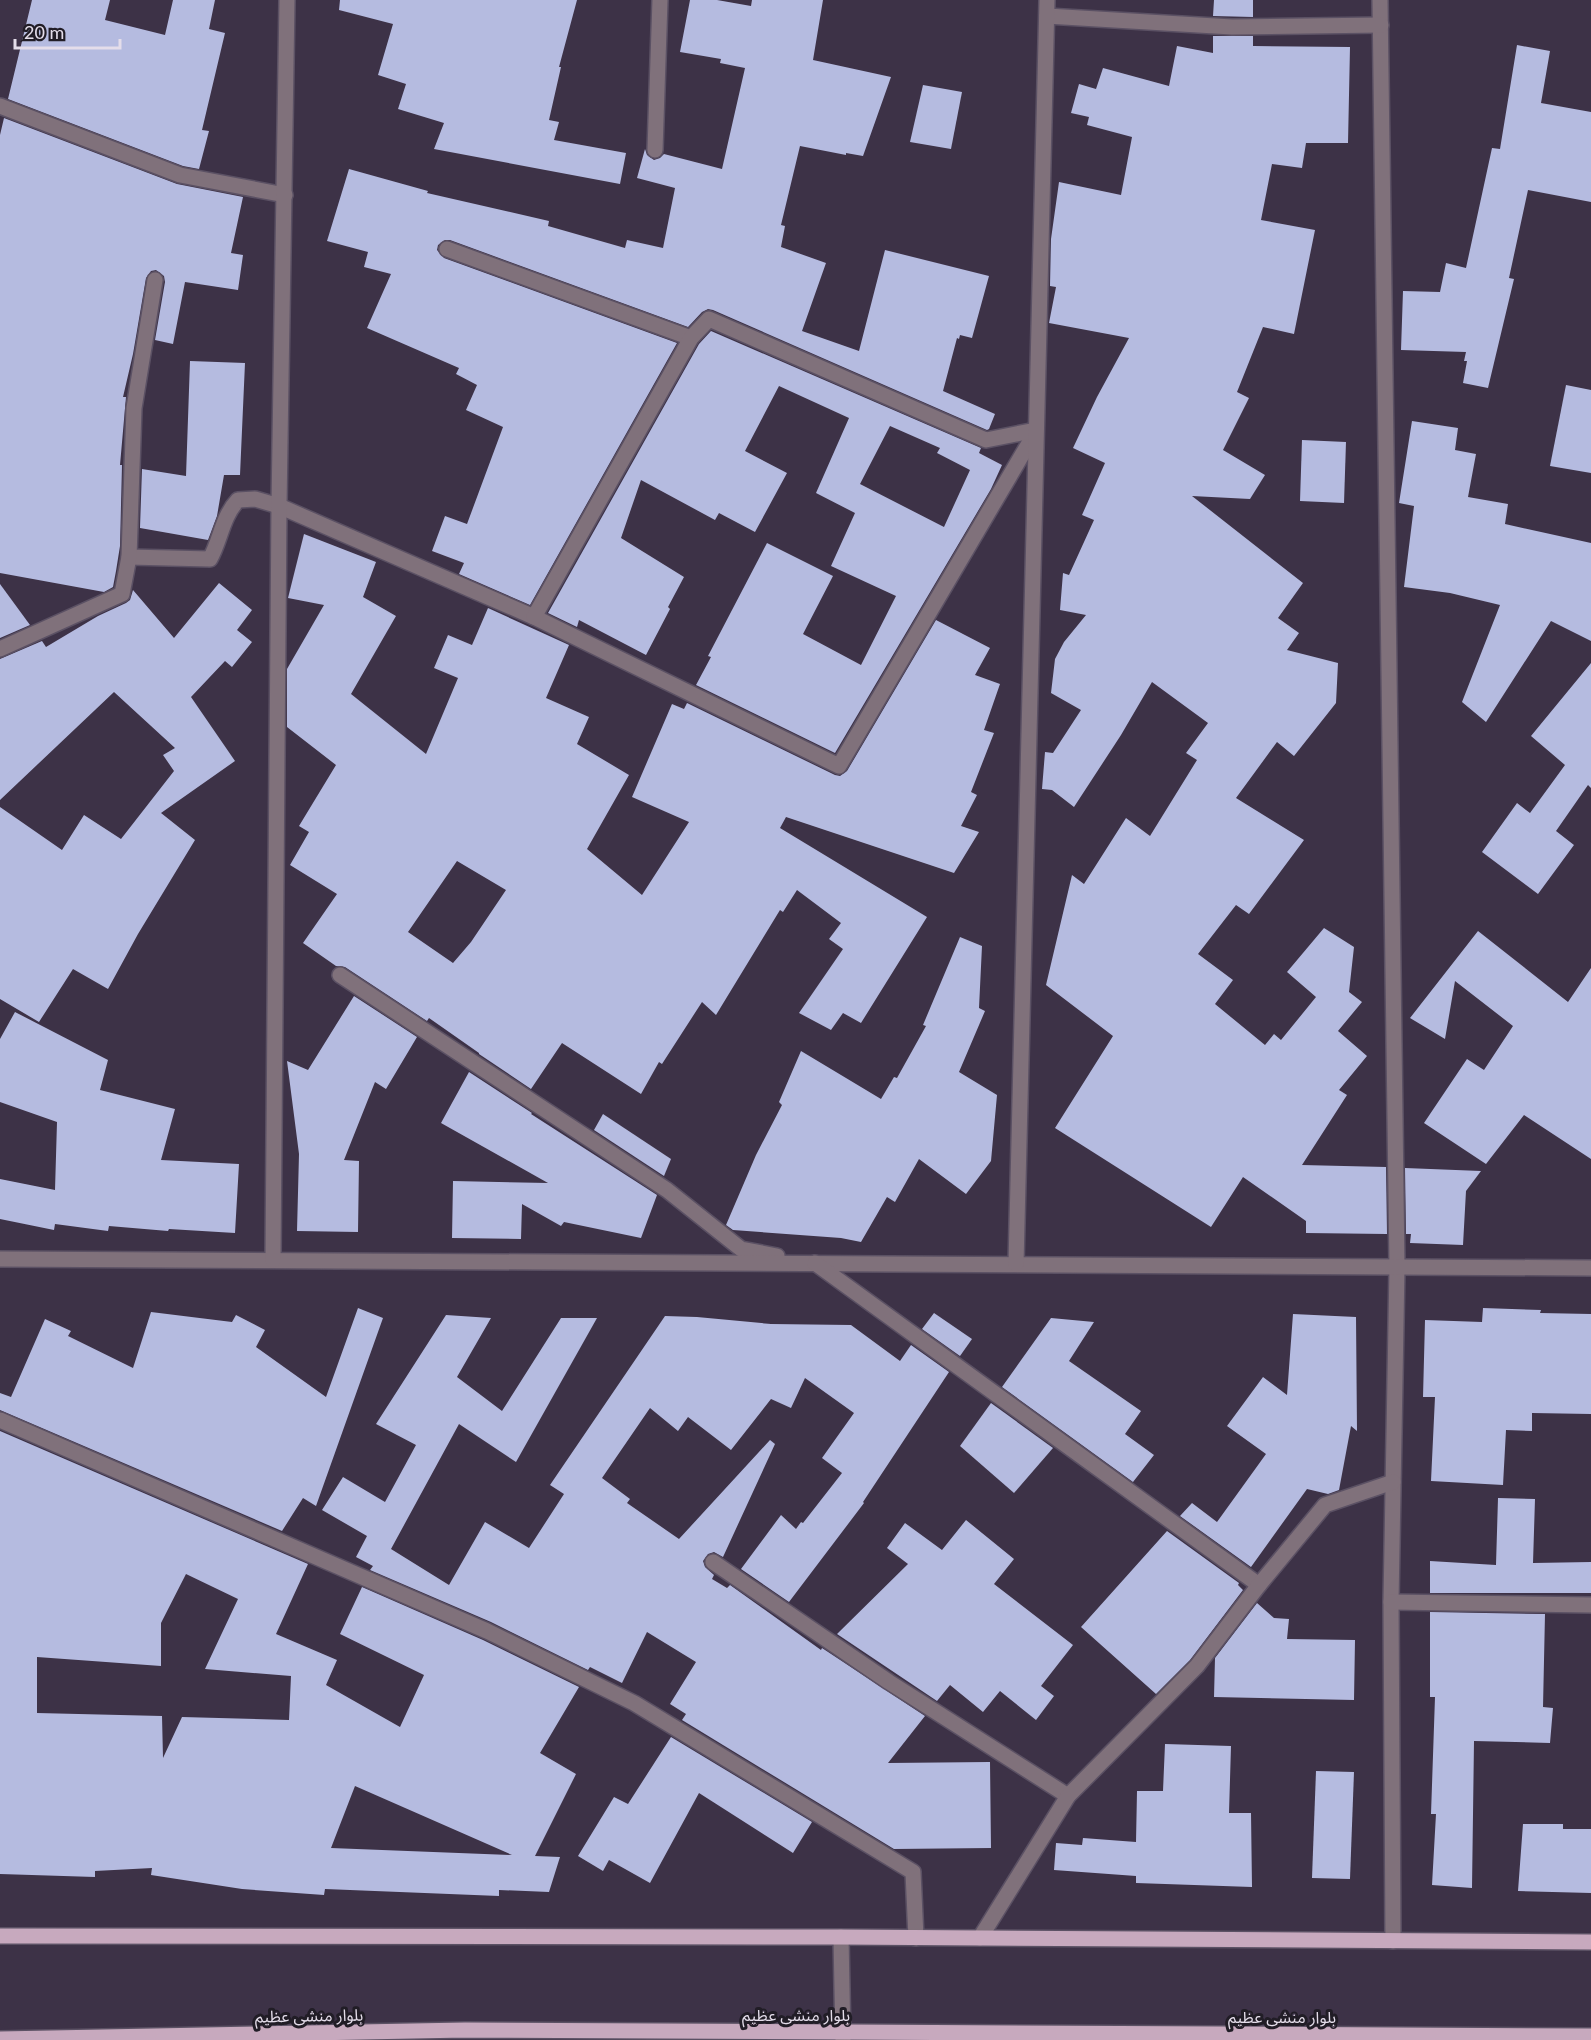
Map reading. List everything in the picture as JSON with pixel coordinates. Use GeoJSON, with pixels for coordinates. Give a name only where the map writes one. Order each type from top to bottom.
{"type":"FeatureCollection","features":[{"type":"Feature","properties":{"kind":"main road"},"geometry":{"type":"LineString","coordinates":[[0,1936],[841,1937],[1591,1942]]}},
{"type":"Feature","properties":{"kind":"main road","name":"بلوار منشی عظیم"},"geometry":{"type":"LineString","coordinates":[[0,2039],[464,2035],[1591,2036]]}},
{"type":"Feature","properties":{"kind":"street"},"geometry":{"type":"LineString","coordinates":[[273,1260],[286,0]]}},
{"type":"Feature","properties":{"kind":"street"},"geometry":{"type":"LineString","coordinates":[[655,150],[660,0]]}},
{"type":"Feature","properties":{"kind":"street"},"geometry":{"type":"LineString","coordinates":[[1016,1264],[1047,0]]}},
{"type":"Feature","properties":{"kind":"street"},"geometry":{"type":"LineString","coordinates":[[1380,0],[1396,1267],[1391,1602],[1393,1941]]}},
{"type":"Feature","properties":{"kind":"street"},"geometry":{"type":"LineString","coordinates":[[1047,16],[1232,27],[1381,25]]}},
{"type":"Feature","properties":{"kind":"street"},"geometry":{"type":"LineString","coordinates":[[0,106],[180,175],[285,195]]}},
{"type":"Feature","properties":{"kind":"street"},"geometry":{"type":"LineString","coordinates":[[447,249],[691,338]]}},
{"type":"Feature","properties":{"kind":"street"},"geometry":{"type":"LineString","coordinates":[[0,649],[122,594],[129,557],[134,408],[155,280]]}},
{"type":"Feature","properties":{"kind":"street"},"geometry":{"type":"LineString","coordinates":[[534,617],[691,338],[709,319],[986,440],[1036,430]]}},
{"type":"Feature","properties":{"kind":"street"},"geometry":{"type":"LineString","coordinates":[[129,557],[210,559],[216,549],[230,509],[238,500],[255,499],[279,506],[534,617],[839,766],[1036,430]]}},
{"type":"Feature","properties":{"kind":"street"},"geometry":{"type":"LineString","coordinates":[[340,975],[667,1190],[741,1249],[816,1263],[1259,1585]]}},
{"type":"Feature","properties":{"kind":"street"},"geometry":{"type":"LineString","coordinates":[[0,1259],[1591,1268]]}},
{"type":"Feature","properties":{"kind":"street"},"geometry":{"type":"LineString","coordinates":[[0,1420],[487,1631],[634,1703],[913,1872],[916,1938]]}},
{"type":"Feature","properties":{"kind":"street"},"geometry":{"type":"LineString","coordinates":[[980,1938],[1068,1796],[1197,1666],[1259,1585],[1325,1505],[1393,1482]]}},
{"type":"Feature","properties":{"kind":"street"},"geometry":{"type":"LineString","coordinates":[[712,1562],[889,1682],[1068,1796]]}},
{"type":"Feature","properties":{"kind":"street"},"geometry":{"type":"LineString","coordinates":[[1391,1602],[1591,1605]]}},
{"type":"Feature","properties":{"kind":"street"},"geometry":{"type":"LineString","coordinates":[[841,1937],[843,2036]]}},
{"type":"Feature","properties":{"kind":"building"},"geometry":{"type":"Polygon","coordinates":[[[32,0],[110,0],[105,20],[165,35],[173,0],[215,0],[209,29],[225,33],[202,130],[209,131],[199,169],[183,166],[8,99],[32,0]]]}},
{"type":"Feature","properties":{"kind":"building"},"geometry":{"type":"Polygon","coordinates":[[[340,0],[577,0],[559,67],[561,67],[549,120],[559,122],[554,140],[626,153],[620,184],[434,149],[444,123],[398,109],[406,84],[378,75],[393,24],[339,10],[340,0]]]}},
{"type":"Feature","properties":{"kind":"building"},"geometry":{"type":"Polygon","coordinates":[[[690,0],[717,0],[751,6],[752,0],[823,0],[813,60],[891,77],[863,156],[800,146],[781,225],[785,226],[781,247],[826,263],[802,331],[859,351],[885,250],[989,276],[972,338],[960,335],[959,339],[957,338],[943,391],[995,414],[987,430],[713,310],[708,309],[702,312],[688,327],[445,240],[438,245],[437,250],[444,258],[677,343],[530,605],[459,574],[464,563],[432,551],[445,516],[467,524],[503,427],[466,410],[477,385],[456,374],[459,368],[367,328],[391,274],[364,267],[368,252],[327,241],[349,169],[428,191],[427,193],[549,221],[548,226],[625,248],[627,240],[663,248],[675,188],[637,178],[645,149],[647,155],[654,160],[664,154],[722,169],[745,68],[720,63],[721,59],[680,52],[690,0]]]}},
{"type":"Feature","properties":{"kind":"building"},"geometry":{"type":"Polygon","coordinates":[[[1214,0],[1253,0],[1253,17],[1213,16],[1214,0]]]}},
{"type":"Feature","properties":{"kind":"building"},"geometry":{"type":"Polygon","coordinates":[[[1213,36],[1253,36],[1253,46],[1350,47],[1348,143],[1306,143],[1302,168],[1272,164],[1261,220],[1315,230],[1294,334],[1263,327],[1237,392],[1249,398],[1223,450],[1265,475],[1250,499],[1192,496],[1303,583],[1278,618],[1299,633],[1287,650],[1338,663],[1336,703],[1294,756],[1277,742],[1236,798],[1304,840],[1249,914],[1236,905],[1198,954],[1233,980],[1215,1004],[1265,1045],[1274,1034],[1281,1040],[1316,997],[1287,972],[1324,928],[1354,947],[1349,992],[1362,1002],[1338,1031],[1367,1056],[1339,1090],[1347,1095],[1302,1165],[1386,1167],[1387,1234],[1306,1233],[1306,1221],[1243,1177],[1211,1227],[1055,1128],[1113,1036],[1046,985],[1072,875],[1084,884],[1126,818],[1150,836],[1197,760],[1186,753],[1208,723],[1152,682],[1074,807],[1052,790],[1042,789],[1045,752],[1053,753],[1081,710],[1051,693],[1055,659],[1064,642],[1086,615],[1060,610],[1063,573],[1069,575],[1094,520],[1082,515],[1105,463],[1073,448],[1129,338],[1049,323],[1056,287],[1050,286],[1051,239],[1059,182],[1121,195],[1132,137],[1087,125],[1089,117],[1071,113],[1079,84],[1096,89],[1103,68],[1169,86],[1177,46],[1213,53],[1213,36]]]}},
{"type":"Feature","properties":{"kind":"building"},"geometry":{"type":"Polygon","coordinates":[[[1517,45],[1550,51],[1541,103],[1591,112],[1591,202],[1528,190],[1509,278],[1514,279],[1488,388],[1463,383],[1467,361],[1464,361],[1466,352],[1401,350],[1403,291],[1440,292],[1446,263],[1466,268],[1492,148],[1500,149],[1517,45]]]}},
{"type":"Feature","properties":{"kind":"building"},"geometry":{"type":"Polygon","coordinates":[[[923,85],[962,92],[951,149],[910,142],[923,85]]]}},
{"type":"Feature","properties":{"kind":"building"},"geometry":{"type":"Polygon","coordinates":[[[4,118],[177,184],[243,197],[231,253],[243,255],[238,290],[185,282],[173,344],[155,340],[165,282],[164,276],[156,270],[151,271],[146,278],[123,397],[126,397],[120,465],[122,465],[120,546],[113,587],[104,592],[0,573],[0,135],[4,118]]]}},
{"type":"Feature","properties":{"kind":"building"},"geometry":{"type":"Polygon","coordinates":[[[711,331],[981,448],[979,453],[1002,465],[991,489],[835,753],[696,685],[711,657],[708,656],[767,543],[833,576],[803,634],[861,665],[896,596],[831,566],[855,513],[816,493],[849,418],[779,386],[745,451],[787,473],[755,532],[719,513],[715,520],[641,480],[621,538],[684,577],[646,655],[579,620],[577,627],[548,613],[699,344],[711,331]],[[890,426],[860,484],[944,527],[970,470],[937,453],[940,448],[890,426]]]}},
{"type":"Feature","properties":{"kind":"building"},"geometry":{"type":"Polygon","coordinates":[[[190,361],[245,363],[240,475],[224,475],[217,516],[208,540],[140,528],[142,469],[186,476],[190,361]]]}},
{"type":"Feature","properties":{"kind":"building"},"geometry":{"type":"Polygon","coordinates":[[[1566,385],[1591,390],[1591,473],[1550,466],[1566,385]]]}},
{"type":"Feature","properties":{"kind":"building"},"geometry":{"type":"Polygon","coordinates":[[[1412,421],[1458,428],[1455,450],[1476,454],[1468,497],[1508,504],[1505,524],[1591,543],[1591,641],[1551,621],[1486,722],[1462,702],[1500,605],[1450,593],[1404,587],[1414,506],[1399,503],[1412,421]]]}},
{"type":"Feature","properties":{"kind":"building"},"geometry":{"type":"Polygon","coordinates":[[[1302,440],[1346,442],[1344,503],[1300,501],[1302,440]]]}},
{"type":"Feature","properties":{"kind":"building"},"geometry":{"type":"Polygon","coordinates":[[[304,534],[376,562],[363,597],[396,616],[351,694],[426,754],[458,678],[434,668],[448,635],[472,645],[488,608],[569,645],[546,698],[589,717],[577,744],[629,775],[587,849],[642,895],[689,822],[632,797],[672,704],[684,709],[687,703],[840,776],[847,771],[936,620],[990,648],[975,675],[1000,684],[984,730],[994,733],[971,792],[977,795],[961,826],[979,832],[954,873],[786,817],[780,828],[927,917],[861,1023],[843,1013],[831,1030],[799,1013],[843,949],[829,939],[841,923],[797,890],[783,912],[780,910],[716,1015],[702,1002],[662,1064],[659,1062],[641,1094],[562,1043],[531,1089],[429,1018],[427,1021],[345,967],[336,966],[303,943],[337,894],[290,865],[309,832],[299,826],[336,765],[287,727],[287,669],[324,605],[288,598],[304,534]],[[457,861],[408,932],[453,963],[471,942],[506,890],[457,861]]]}},
{"type":"Feature","properties":{"kind":"building"},"geometry":{"type":"Polygon","coordinates":[[[219,583],[252,610],[237,630],[252,642],[232,667],[225,661],[191,697],[235,761],[161,813],[195,840],[138,934],[108,989],[73,969],[39,1022],[0,999],[0,807],[62,850],[84,815],[121,839],[174,771],[163,755],[175,748],[114,692],[0,800],[0,659],[42,641],[46,647],[98,616],[126,603],[130,600],[133,590],[174,638],[219,583]]]}},
{"type":"Feature","properties":{"kind":"building"},"geometry":{"type":"Polygon","coordinates":[[[0,584],[30,625],[0,638],[0,584]]]}},
{"type":"Feature","properties":{"kind":"building"},"geometry":{"type":"Polygon","coordinates":[[[1591,663],[1591,788],[1588,785],[1556,831],[1574,845],[1538,894],[1482,852],[1517,803],[1530,813],[1565,765],[1531,736],[1591,663]]]}},
{"type":"Feature","properties":{"kind":"building"},"geometry":{"type":"Polygon","coordinates":[[[1478,931],[1568,1002],[1591,968],[1591,1159],[1524,1115],[1486,1164],[1424,1123],[1467,1059],[1484,1070],[1513,1026],[1455,981],[1445,1039],[1410,1018],[1478,931]]]}},
{"type":"Feature","properties":{"kind":"building"},"geometry":{"type":"Polygon","coordinates":[[[960,937],[982,946],[979,1008],[985,1011],[959,1072],[997,1095],[991,1161],[966,1194],[919,1159],[895,1202],[887,1197],[861,1242],[841,1238],[733,1230],[726,1225],[756,1155],[782,1105],[779,1102],[801,1051],[881,1099],[894,1077],[897,1078],[926,1026],[923,1025],[960,937]]]}},
{"type":"Feature","properties":{"kind":"building"},"geometry":{"type":"Polygon","coordinates":[[[354,996],[417,1037],[386,1089],[375,1082],[344,1160],[359,1161],[358,1232],[297,1231],[299,1154],[287,1061],[308,1070],[354,996]]]}},
{"type":"Feature","properties":{"kind":"building"},"geometry":{"type":"Polygon","coordinates":[[[15,1012],[108,1060],[100,1090],[175,1109],[161,1160],[239,1164],[235,1233],[109,1226],[108,1231],[55,1224],[54,1230],[0,1219],[0,1179],[55,1190],[57,1122],[0,1102],[0,1039],[15,1012]]]}},
{"type":"Feature","properties":{"kind":"building"},"geometry":{"type":"Polygon","coordinates":[[[469,1072],[657,1195],[641,1238],[564,1222],[561,1226],[522,1204],[521,1239],[452,1238],[453,1181],[548,1183],[441,1123],[469,1072]]]}},
{"type":"Feature","properties":{"kind":"building"},"geometry":{"type":"Polygon","coordinates":[[[603,1114],[671,1159],[664,1176],[594,1130],[603,1114]]]}},
{"type":"Feature","properties":{"kind":"building"},"geometry":{"type":"Polygon","coordinates":[[[1405,1168],[1481,1171],[1466,1191],[1463,1245],[1410,1243],[1411,1234],[1406,1234],[1405,1168]]]}},
{"type":"Feature","properties":{"kind":"building"},"geometry":{"type":"Polygon","coordinates":[[[358,1308],[383,1318],[316,1506],[303,1498],[282,1531],[0,1410],[0,1393],[11,1397],[45,1319],[71,1331],[68,1336],[133,1368],[151,1312],[232,1322],[236,1315],[265,1330],[256,1347],[326,1397],[358,1308]]]}},
{"type":"Feature","properties":{"kind":"building"},"geometry":{"type":"Polygon","coordinates":[[[1483,1308],[1541,1310],[1540,1313],[1591,1314],[1591,1414],[1532,1413],[1532,1431],[1506,1430],[1503,1485],[1431,1481],[1435,1397],[1423,1397],[1425,1320],[1482,1322],[1483,1308]]]}},
{"type":"Feature","properties":{"kind":"building"},"geometry":{"type":"Polygon","coordinates":[[[934,1313],[972,1339],[960,1356],[922,1329],[934,1313]]]}},
{"type":"Feature","properties":{"kind":"building"},"geometry":{"type":"Polygon","coordinates":[[[1293,1314],[1356,1317],[1357,1431],[1351,1426],[1339,1490],[1328,1494],[1307,1489],[1251,1567],[1180,1516],[1192,1503],[1217,1522],[1266,1454],[1227,1426],[1263,1377],[1287,1395],[1293,1314]]]}},
{"type":"Feature","properties":{"kind":"building"},"geometry":{"type":"Polygon","coordinates":[[[446,1315],[491,1318],[457,1377],[502,1411],[561,1318],[597,1318],[516,1462],[459,1424],[391,1549],[449,1585],[485,1522],[529,1548],[564,1494],[550,1485],[665,1316],[771,1324],[851,1325],[900,1361],[911,1345],[949,1372],[864,1503],[789,1602],[741,1569],[781,1515],[796,1529],[842,1473],[822,1458],[854,1413],[805,1378],[791,1408],[771,1399],[731,1450],[688,1417],[678,1431],[650,1408],[602,1478],[630,1499],[627,1503],[679,1539],[770,1440],[775,1444],[723,1557],[714,1552],[708,1554],[703,1561],[705,1567],[714,1575],[712,1579],[727,1588],[730,1585],[821,1650],[822,1648],[925,1716],[888,1763],[990,1762],[991,1848],[894,1849],[682,1720],[686,1714],[670,1704],[696,1662],[647,1632],[622,1683],[590,1667],[588,1670],[491,1622],[370,1570],[373,1566],[356,1557],[367,1536],[322,1510],[343,1477],[385,1502],[416,1445],[376,1424],[446,1315]]]}},
{"type":"Feature","properties":{"kind":"building"},"geometry":{"type":"Polygon","coordinates":[[[1051,1318],[1094,1322],[1069,1361],[1141,1411],[1125,1434],[1154,1455],[1133,1482],[1002,1387],[1051,1318]]]}},
{"type":"Feature","properties":{"kind":"building"},"geometry":{"type":"Polygon","coordinates":[[[991,1403],[1053,1448],[1014,1493],[960,1446],[991,1403]]]}},
{"type":"Feature","properties":{"kind":"building"},"geometry":{"type":"Polygon","coordinates":[[[0,1431],[308,1564],[276,1634],[337,1660],[326,1685],[400,1727],[424,1675],[340,1634],[362,1587],[483,1640],[579,1687],[540,1753],[576,1774],[535,1856],[560,1857],[549,1892],[499,1890],[499,1896],[325,1889],[324,1895],[242,1889],[151,1875],[152,1868],[95,1871],[95,1877],[0,1874],[0,1431]],[[186,1574],[161,1623],[161,1666],[37,1657],[37,1713],[162,1716],[163,1758],[182,1717],[289,1720],[291,1676],[205,1669],[238,1599],[186,1574]],[[355,1786],[331,1848],[512,1855],[355,1786]]]}},
{"type":"Feature","properties":{"kind":"building"},"geometry":{"type":"Polygon","coordinates":[[[1498,1498],[1535,1499],[1533,1563],[1591,1562],[1591,1593],[1430,1593],[1430,1561],[1496,1565],[1498,1498]]]}},
{"type":"Feature","properties":{"kind":"building"},"geometry":{"type":"Polygon","coordinates":[[[966,1520],[1014,1559],[994,1584],[1073,1645],[1041,1686],[1054,1696],[1036,1720],[1000,1691],[983,1712],[950,1685],[937,1701],[837,1634],[908,1564],[887,1548],[905,1523],[942,1550],[966,1520]]]}},
{"type":"Feature","properties":{"kind":"building"},"geometry":{"type":"Polygon","coordinates":[[[1167,1531],[1239,1583],[1238,1585],[1243,1590],[1190,1660],[1156,1694],[1081,1627],[1167,1531]]]}},
{"type":"Feature","properties":{"kind":"building"},"geometry":{"type":"Polygon","coordinates":[[[1257,1603],[1274,1618],[1289,1619],[1287,1639],[1355,1640],[1354,1700],[1214,1697],[1215,1658],[1257,1603]]]}},
{"type":"Feature","properties":{"kind":"building"},"geometry":{"type":"Polygon","coordinates":[[[1430,1612],[1545,1614],[1543,1707],[1553,1708],[1550,1743],[1474,1741],[1472,1888],[1432,1885],[1436,1814],[1431,1814],[1435,1697],[1430,1697],[1430,1612]]]}},
{"type":"Feature","properties":{"kind":"building"},"geometry":{"type":"Polygon","coordinates":[[[671,1737],[812,1822],[793,1853],[699,1793],[650,1883],[609,1860],[603,1871],[578,1856],[614,1797],[628,1804],[671,1737]]]}},
{"type":"Feature","properties":{"kind":"building"},"geometry":{"type":"Polygon","coordinates":[[[1165,1744],[1231,1746],[1229,1813],[1251,1813],[1252,1887],[1136,1883],[1136,1876],[1054,1870],[1056,1843],[1082,1845],[1083,1838],[1136,1842],[1137,1791],[1163,1791],[1165,1744]]]}},
{"type":"Feature","properties":{"kind":"building"},"geometry":{"type":"Polygon","coordinates":[[[1316,1771],[1354,1772],[1350,1879],[1312,1878],[1316,1771]]]}},
{"type":"Feature","properties":{"kind":"building"},"geometry":{"type":"Polygon","coordinates":[[[1523,1824],[1563,1824],[1563,1829],[1591,1829],[1591,1893],[1518,1891],[1523,1824]]]}}]}
